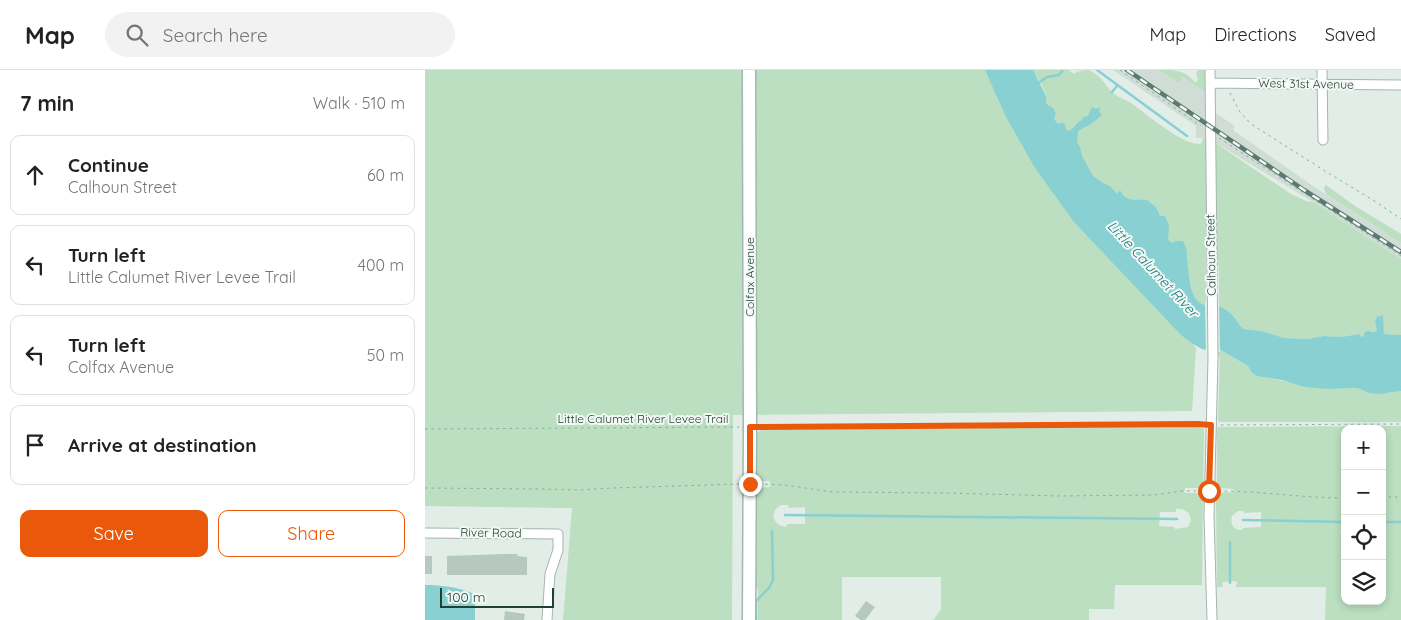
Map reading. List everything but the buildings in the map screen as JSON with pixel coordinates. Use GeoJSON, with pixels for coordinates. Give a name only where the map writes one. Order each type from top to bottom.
{"type":"FeatureCollection","features":[{"type":"Feature","properties":{"kind":"street","name":"Colfax Avenue"},"geometry":{"type":"LineString","coordinates":[[749,70],[749,620]]}},
{"type":"Feature","properties":{"kind":"street","name":"Calhoun Street"},"geometry":{"type":"LineString","coordinates":[[1210,70],[1213,358],[1209,515],[1212,620]]}},
{"type":"Feature","properties":{"kind":"street"},"geometry":{"type":"LineString","coordinates":[[1322,70],[1323,140]]}},
{"type":"Feature","properties":{"kind":"street","name":"West 31st Avenue"},"geometry":{"type":"LineString","coordinates":[[1210,82],[1401,85]]}},
{"type":"Feature","properties":{"kind":"street","name":"River Road"},"geometry":{"type":"LineString","coordinates":[[425,533],[558,534],[558,550],[550,574],[547,620]]}},
{"type":"Feature","properties":{"kind":"path"},"geometry":{"type":"LineString","coordinates":[[1119,70],[1210,132],[1401,256]]}},
{"type":"Feature","properties":{"kind":"path"},"geometry":{"type":"LineString","coordinates":[[1226,83],[1240,112],[1251,124],[1401,219]]}},
{"type":"Feature","properties":{"kind":"path","name":"Little Calumet River Levee Trail"},"geometry":{"type":"LineString","coordinates":[[425,429],[1401,424]]}},
{"type":"Feature","properties":{"kind":"path"},"geometry":{"type":"LineString","coordinates":[[425,488],[581,490],[750,484],[785,485],[837,492],[1145,496],[1185,490]]}},
{"type":"Feature","properties":{"kind":"path"},"geometry":{"type":"LineString","coordinates":[[1234,491],[1341,498]]}},
{"type":"Feature","properties":{"kind":"path"},"geometry":{"type":"LineString","coordinates":[[1386,497],[1401,497]]}},
{"type":"Feature","properties":{"kind":"shaded area"},"geometry":{"type":"Polygon","coordinates":[[[1113,70],[1159,70],[1179,83],[1183,77],[1206,93],[1206,138],[1196,138],[1196,126],[1113,70]]]}},
{"type":"Feature","properties":{"kind":"shaded area"},"geometry":{"type":"Polygon","coordinates":[[[1214,112],[1235,126],[1233,130],[1313,186],[1401,243],[1401,259],[1313,202],[1214,142],[1214,112]]]}},
{"type":"Feature","properties":{"kind":"green space"},"geometry":{"type":"Polygon","coordinates":[[[425,70],[987,70],[1062,187],[1196,348],[1192,411],[733,415],[732,620],[563,620],[572,508],[425,506],[425,70]]]}},
{"type":"Feature","properties":{"kind":"green space"},"geometry":{"type":"Polygon","coordinates":[[[1032,70],[1069,70],[1074,74],[1081,71],[1092,71],[1115,95],[1131,103],[1175,135],[1193,143],[1201,144],[1203,138],[1206,138],[1206,304],[1198,303],[1193,295],[1191,286],[1171,246],[1135,209],[1095,181],[1055,121],[1056,114],[1046,102],[1044,89],[1032,70]]]}},
{"type":"Feature","properties":{"kind":"green space"},"geometry":{"type":"Polygon","coordinates":[[[1159,70],[1180,72],[1188,75],[1196,83],[1198,70],[1206,70],[1206,93],[1183,77],[1179,83],[1159,70]]]}},
{"type":"Feature","properties":{"kind":"green space"},"geometry":{"type":"Polygon","coordinates":[[[1214,142],[1291,194],[1313,202],[1401,259],[1401,335],[1384,334],[1382,315],[1377,330],[1362,337],[1359,334],[1307,339],[1284,338],[1262,331],[1243,329],[1229,312],[1219,306],[1214,142]]]}},
{"type":"Feature","properties":{"kind":"green space"},"geometry":{"type":"Polygon","coordinates":[[[1326,185],[1355,206],[1401,234],[1401,243],[1326,194],[1324,188],[1326,185]]]}},
{"type":"Feature","properties":{"kind":"green space"},"geometry":{"type":"Polygon","coordinates":[[[1202,349],[1219,349],[1248,366],[1256,376],[1328,389],[1357,388],[1369,393],[1401,391],[1401,422],[1219,422],[1220,358],[1202,349]]]}},
{"type":"Feature","properties":{"kind":"green space"},"geometry":{"type":"Polygon","coordinates":[[[1195,426],[1204,429],[1203,483],[1198,488],[1185,488],[1184,492],[1200,493],[1203,495],[1202,585],[1115,585],[1114,609],[1089,609],[1089,620],[933,620],[941,610],[941,577],[842,577],[842,620],[758,620],[758,589],[756,588],[757,493],[760,488],[770,487],[770,481],[760,481],[757,477],[756,436],[762,430],[1195,426]],[[781,505],[774,514],[777,523],[785,527],[788,524],[805,524],[805,507],[789,508],[788,505],[781,505]],[[1176,509],[1176,512],[1160,512],[1159,526],[1174,527],[1175,529],[1188,527],[1191,520],[1189,513],[1182,509],[1176,509]]]}},
{"type":"Feature","properties":{"kind":"green space"},"geometry":{"type":"Polygon","coordinates":[[[1341,426],[1341,605],[1386,605],[1386,426],[1401,426],[1401,620],[1325,620],[1326,587],[1236,587],[1237,582],[1234,581],[1223,582],[1223,587],[1217,587],[1216,498],[1221,493],[1234,492],[1233,489],[1217,486],[1218,427],[1341,426]],[[1238,511],[1232,516],[1231,522],[1234,528],[1242,530],[1243,528],[1261,527],[1261,512],[1244,513],[1244,511],[1238,511]]]}},
{"type":"Feature","properties":{"kind":"water","name":"Little Calumet River"},"geometry":{"type":"Polygon","coordinates":[[[985,70],[1033,70],[1046,96],[1046,102],[1053,108],[1056,114],[1054,119],[1058,124],[1065,124],[1068,131],[1082,120],[1083,117],[1088,116],[1092,107],[1100,108],[1099,111],[1102,115],[1078,131],[1077,142],[1082,156],[1093,176],[1110,186],[1117,194],[1120,190],[1128,199],[1147,199],[1156,207],[1160,216],[1165,216],[1169,226],[1168,240],[1172,243],[1183,241],[1186,248],[1191,286],[1196,299],[1200,303],[1224,308],[1243,329],[1262,331],[1284,338],[1307,339],[1359,334],[1362,337],[1365,332],[1375,332],[1377,330],[1375,322],[1377,317],[1383,315],[1384,334],[1401,335],[1401,391],[1380,394],[1369,393],[1357,388],[1328,389],[1305,387],[1282,380],[1256,376],[1248,366],[1219,349],[1202,349],[1181,335],[1074,222],[1035,168],[1006,117],[985,70]]]}},
{"type":"Feature","properties":{"kind":"water"},"geometry":{"type":"Polygon","coordinates":[[[425,585],[461,589],[472,593],[475,602],[475,620],[425,620],[425,585]]]}},
{"type":"Feature","properties":{"kind":"pier"},"geometry":{"type":"Polygon","coordinates":[[[1205,302],[1219,304],[1220,352],[1206,351],[1205,302]]]}},
{"type":"Feature","properties":{"kind":"waterway"},"geometry":{"type":"LineString","coordinates":[[1037,84],[1047,77],[1059,75],[1063,70]]}},
{"type":"Feature","properties":{"kind":"waterway"},"geometry":{"type":"LineString","coordinates":[[1097,70],[1187,136]]}},
{"type":"Feature","properties":{"kind":"waterway"},"geometry":{"type":"LineString","coordinates":[[1112,92],[1117,86]]}},
{"type":"Feature","properties":{"kind":"waterway"},"geometry":{"type":"LineString","coordinates":[[785,515],[1177,519]]}},
{"type":"Feature","properties":{"kind":"waterway"},"geometry":{"type":"LineString","coordinates":[[1243,520],[1341,522]]}},
{"type":"Feature","properties":{"kind":"waterway"},"geometry":{"type":"LineString","coordinates":[[1386,522],[1401,522]]}},
{"type":"Feature","properties":{"kind":"waterway"},"geometry":{"type":"LineString","coordinates":[[756,620],[756,601],[769,588],[773,580],[772,531]]}},
{"type":"Feature","properties":{"kind":"waterway"},"geometry":{"type":"LineString","coordinates":[[1230,542],[1230,583]]}},
{"type":"Feature","properties":{"kind":"railway"},"geometry":{"type":"LineString","coordinates":[[1127,70],[1304,190],[1401,252]]}},
{"type":"Feature","properties":{"kind":"route"},"geometry":{"type":"LineString","coordinates":[[750,484],[750,427],[1197,424],[1211,425],[1209,491]]}}]}
